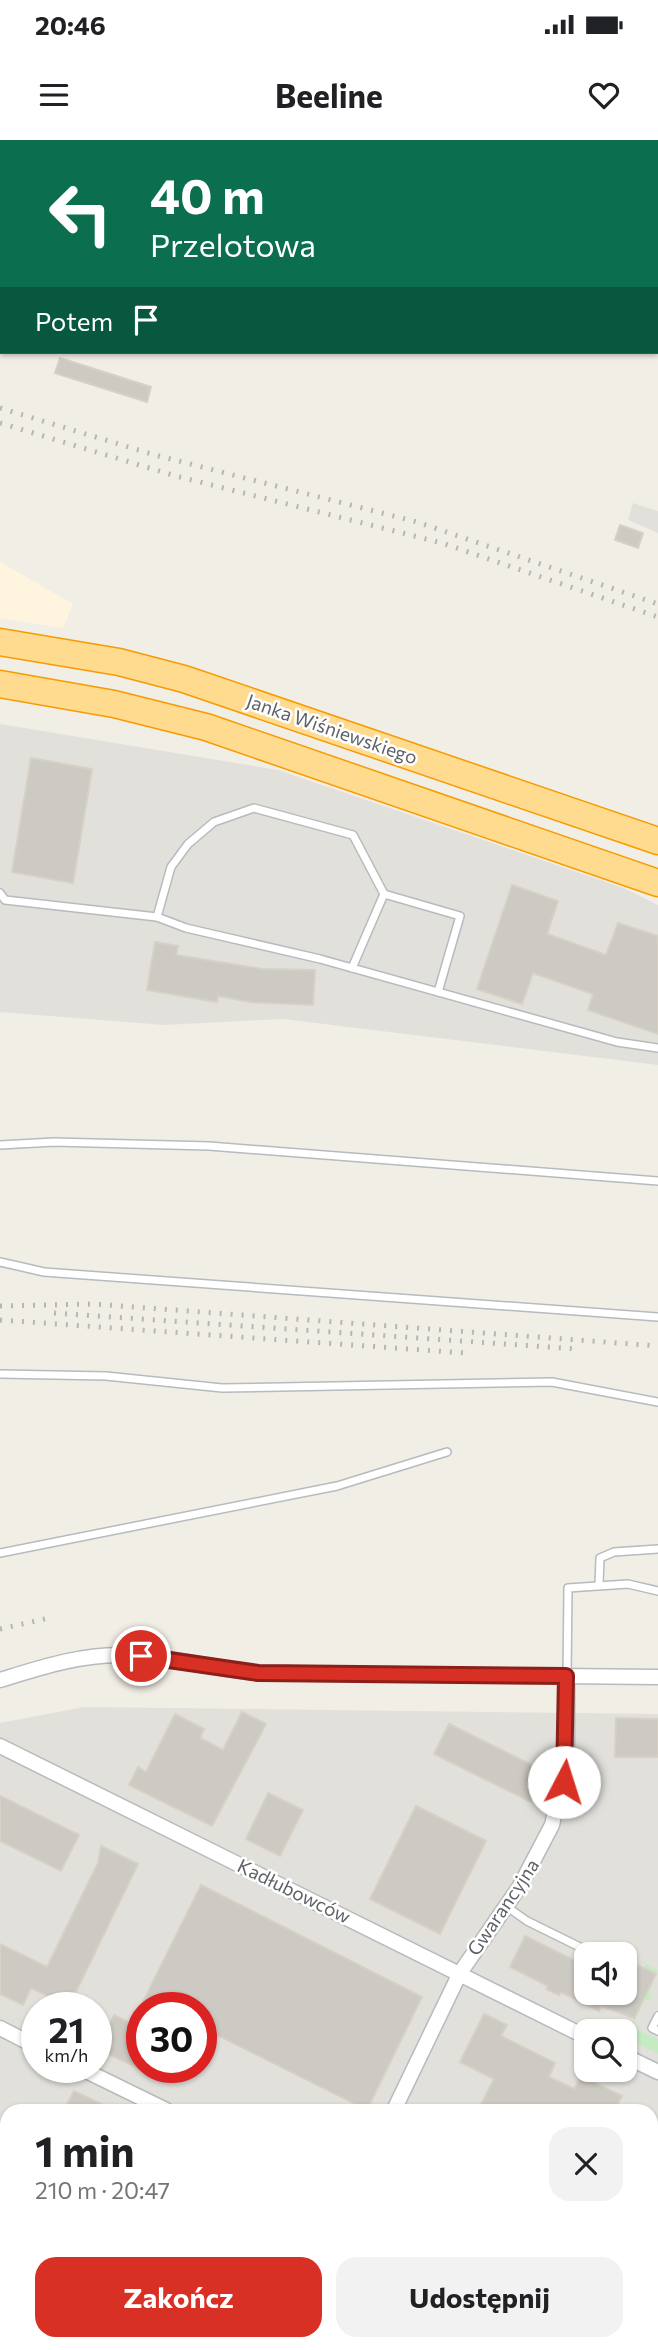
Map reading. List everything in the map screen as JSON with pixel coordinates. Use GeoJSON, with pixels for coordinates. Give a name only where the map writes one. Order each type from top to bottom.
{"type":"FeatureCollection","features":[{"type":"Feature","properties":{"kind":"highway","name":"Janka Wiśniewskiego"},"geometry":{"type":"LineString","coordinates":[[0,642],[119,662],[184,679],[658,841]]}},
{"type":"Feature","properties":{"kind":"highway","name":"Janka Wiśniewskiego"},"geometry":{"type":"LineString","coordinates":[[0,684],[124,706],[206,727],[658,883]]}},
{"type":"Feature","properties":{"kind":"street"},"geometry":{"type":"LineString","coordinates":[[0,1680],[82,1658],[121,1654],[161,1657],[223,1670],[258,1673],[658,1677]]}},
{"type":"Feature","properties":{"kind":"street","name":"Gwarancyjna"},"geometry":{"type":"LineString","coordinates":[[397,2104],[460,1973],[543,1846],[559,1804],[567,1758],[566,1676]]}},
{"type":"Feature","properties":{"kind":"street","name":"Kadłubowców"},"geometry":{"type":"LineString","coordinates":[[0,1746],[574,2031]]}},
{"type":"Feature","properties":{"kind":"street"},"geometry":{"type":"LineString","coordinates":[[0,2028],[21,2039]]}},
{"type":"Feature","properties":{"kind":"street"},"geometry":{"type":"LineString","coordinates":[[637,2062],[658,2072]]}},
{"type":"Feature","properties":{"kind":"street"},"geometry":{"type":"LineString","coordinates":[[111,2083],[154,2104]]}},
{"type":"Feature","properties":{"kind":"lane"},"geometry":{"type":"LineString","coordinates":[[158,917],[171,867],[188,844],[214,822],[254,808],[353,835],[384,894],[460,916],[438,992]]}},
{"type":"Feature","properties":{"kind":"lane"},"geometry":{"type":"LineString","coordinates":[[0,893],[5,900],[158,917],[186,928],[352,968],[617,1042],[658,1048]]}},
{"type":"Feature","properties":{"kind":"lane"},"geometry":{"type":"LineString","coordinates":[[352,968],[384,894]]}},
{"type":"Feature","properties":{"kind":"lane"},"geometry":{"type":"LineString","coordinates":[[0,1145],[54,1142],[209,1146],[658,1181]]}},
{"type":"Feature","properties":{"kind":"lane"},"geometry":{"type":"LineString","coordinates":[[0,1262],[44,1272],[658,1317]]}},
{"type":"Feature","properties":{"kind":"lane"},"geometry":{"type":"LineString","coordinates":[[0,1374],[106,1376],[222,1388],[552,1382],[658,1402]]}},
{"type":"Feature","properties":{"kind":"lane"},"geometry":{"type":"LineString","coordinates":[[0,1553],[337,1486],[447,1452]]}},
{"type":"Feature","properties":{"kind":"lane"},"geometry":{"type":"LineString","coordinates":[[599,1585],[600,1558],[614,1552],[658,1549]]}},
{"type":"Feature","properties":{"kind":"lane"},"geometry":{"type":"LineString","coordinates":[[566,1676],[568,1588],[628,1584],[658,1591]]}},
{"type":"Feature","properties":{"kind":"lane"},"geometry":{"type":"LineString","coordinates":[[506,1906],[527,1921],[574,1944]]}},
{"type":"Feature","properties":{"kind":"lane"},"geometry":{"type":"LineString","coordinates":[[658,2016],[652,2028],[658,2031]]}},
{"type":"Feature","properties":{"kind":"shaded area"},"geometry":{"type":"Polygon","coordinates":[[[633,503],[658,511],[658,533],[628,520],[633,503]]]}},
{"type":"Feature","properties":{"kind":"shaded area"},"geometry":{"type":"Polygon","coordinates":[[[0,562],[73,604],[63,628],[0,618],[0,562]]]}},
{"type":"Feature","properties":{"kind":"shaded area"},"geometry":{"type":"Polygon","coordinates":[[[0,724],[278,770],[624,888],[658,905],[658,1065],[283,1019],[164,1025],[0,1012],[0,724]]]}},
{"type":"Feature","properties":{"kind":"shaded area"},"geometry":{"type":"Polygon","coordinates":[[[84,1707],[658,1714],[658,2104],[0,2104],[0,1723],[84,1707]]]}},
{"type":"Feature","properties":{"kind":"green space"},"geometry":{"type":"Polygon","coordinates":[[[640,1961],[658,1970],[649,1993],[652,1995],[649,2001],[645,1999],[634,2019],[656,1974],[645,1968],[646,1965],[641,1962],[638,1965],[640,1961]]]}},
{"type":"Feature","properties":{"kind":"green space"},"geometry":{"type":"Polygon","coordinates":[[[637,2029],[658,2040],[658,2054],[637,2043],[637,2029]]]}},
{"type":"Feature","properties":{"kind":"building"},"geometry":{"type":"Polygon","coordinates":[[[60,358],[151,387],[147,402],[55,373],[60,358]]]}},
{"type":"Feature","properties":{"kind":"building"},"geometry":{"type":"Polygon","coordinates":[[[620,525],[643,533],[638,548],[615,540],[620,525]]]}},
{"type":"Feature","properties":{"kind":"building"},"geometry":{"type":"Polygon","coordinates":[[[31,758],[92,769],[73,883],[12,872],[31,758]]]}},
{"type":"Feature","properties":{"kind":"building"},"geometry":{"type":"Polygon","coordinates":[[[512,885],[558,901],[547,934],[606,955],[618,923],[658,936],[658,1034],[588,1010],[593,994],[533,973],[522,1004],[477,989],[512,885]]]}},
{"type":"Feature","properties":{"kind":"building"},"geometry":{"type":"Polygon","coordinates":[[[155,942],[178,946],[176,955],[262,969],[315,970],[313,1005],[251,1002],[218,996],[217,1002],[147,990],[155,942]]]}},
{"type":"Feature","properties":{"kind":"building"},"geometry":{"type":"Polygon","coordinates":[[[242,1712],[266,1724],[212,1826],[129,1785],[138,1767],[146,1772],[175,1714],[204,1729],[200,1738],[223,1750],[242,1712]]]}},
{"type":"Feature","properties":{"kind":"building"},"geometry":{"type":"Polygon","coordinates":[[[616,1718],[658,1719],[658,1757],[615,1757],[616,1718]]]}},
{"type":"Feature","properties":{"kind":"building"},"geometry":{"type":"Polygon","coordinates":[[[449,1724],[546,1772],[531,1802],[434,1754],[449,1724]]]}},
{"type":"Feature","properties":{"kind":"building"},"geometry":{"type":"Polygon","coordinates":[[[268,1793],[303,1810],[280,1856],[246,1839],[268,1793]]]}},
{"type":"Feature","properties":{"kind":"building"},"geometry":{"type":"Polygon","coordinates":[[[0,1796],[79,1835],[61,1871],[0,1841],[0,1796]]]}},
{"type":"Feature","properties":{"kind":"building"},"geometry":{"type":"Polygon","coordinates":[[[416,1806],[486,1841],[440,1934],[370,1899],[416,1806]]]}},
{"type":"Feature","properties":{"kind":"building"},"geometry":{"type":"Polygon","coordinates":[[[101,1846],[138,1864],[76,1992],[39,1992],[31,1988],[29,1992],[21,1992],[21,2004],[0,1994],[0,1944],[47,1967],[98,1863],[101,1846]]]}},
{"type":"Feature","properties":{"kind":"building"},"geometry":{"type":"Polygon","coordinates":[[[201,1885],[422,1997],[370,2104],[355,2104],[217,2035],[217,1992],[148,1992],[201,1885]]]}},
{"type":"Feature","properties":{"kind":"building"},"geometry":{"type":"Polygon","coordinates":[[[525,1936],[574,1960],[574,1998],[546,1989],[548,1986],[510,1967],[525,1936]]]}},
{"type":"Feature","properties":{"kind":"building"},"geometry":{"type":"Polygon","coordinates":[[[638,1965],[656,1974],[634,2018],[601,2006],[599,2011],[587,2005],[637,2005],[638,1965]]]}},
{"type":"Feature","properties":{"kind":"building"},"geometry":{"type":"Polygon","coordinates":[[[484,2014],[507,2025],[501,2036],[555,2063],[549,2077],[574,2089],[578,2082],[593,2082],[622,2096],[618,2104],[481,2104],[494,2079],[460,2062],[484,2014]]]}},
{"type":"Feature","properties":{"kind":"building"},"geometry":{"type":"Polygon","coordinates":[[[114,2015],[126,2021],[126,2062],[112,2056],[114,2015]]]}},
{"type":"Feature","properties":{"kind":"building"},"geometry":{"type":"Polygon","coordinates":[[[74,2091],[101,2104],[67,2104],[74,2091]]]}},
{"type":"Feature","properties":{"kind":"railway"},"geometry":{"type":"LineString","coordinates":[[0,408],[155,455],[417,522],[658,604]]}},
{"type":"Feature","properties":{"kind":"railway"},"geometry":{"type":"LineString","coordinates":[[0,423],[176,476],[442,543],[658,617]]}},
{"type":"Feature","properties":{"kind":"railway"},"geometry":{"type":"LineString","coordinates":[[0,1306],[94,1304],[658,1346]]}},
{"type":"Feature","properties":{"kind":"railway"},"geometry":{"type":"LineString","coordinates":[[54,1313],[578,1349]]}},
{"type":"Feature","properties":{"kind":"railway"},"geometry":{"type":"LineString","coordinates":[[0,1320],[465,1353]]}},
{"type":"Feature","properties":{"kind":"railway"},"geometry":{"type":"LineString","coordinates":[[0,1629],[49,1618]]}},
{"type":"Feature","properties":{"kind":"route"},"geometry":{"type":"LineString","coordinates":[[141,1656],[258,1673],[566,1676],[567,1758],[564,1782]]}}]}
